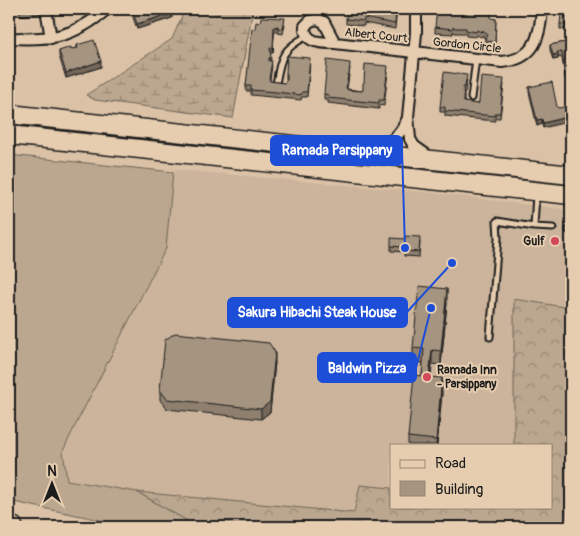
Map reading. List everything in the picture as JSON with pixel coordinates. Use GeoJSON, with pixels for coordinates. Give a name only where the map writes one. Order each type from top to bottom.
{"type":"FeatureCollection","features":[{"type":"Feature","properties":{"kind":"highway"},"geometry":{"type":"LineString","coordinates":[[9,114],[571,175]]}},
{"type":"Feature","properties":{"kind":"highway"},"geometry":{"type":"LineString","coordinates":[[9,135],[571,195]]}},
{"type":"Feature","properties":{"kind":"highway"},"geometry":{"type":"LineString","coordinates":[[9,526],[13,527]]}},
{"type":"Feature","properties":{"kind":"street"},"geometry":{"type":"LineString","coordinates":[[46,9],[51,38]]}},
{"type":"Feature","properties":{"kind":"street"},"geometry":{"type":"LineString","coordinates":[[9,38],[40,40],[68,33],[82,27],[107,9]]}},
{"type":"Feature","properties":{"kind":"street"},"geometry":{"type":"LineString","coordinates":[[416,9],[408,117],[410,139],[414,146],[435,160]]}},
{"type":"Feature","properties":{"kind":"street","name":"Gordon Circle"},"geometry":{"type":"LineString","coordinates":[[414,52],[502,62],[517,59],[524,56],[534,45],[541,24],[542,9]]}},
{"type":"Feature","properties":{"kind":"street"},"geometry":{"type":"LineString","coordinates":[[306,36],[304,33],[305,26],[310,21],[319,20]]}},
{"type":"Feature","properties":{"kind":"street","name":"Albert Court"},"geometry":{"type":"LineString","coordinates":[[319,20],[324,22],[328,28],[334,43]]}},
{"type":"Feature","properties":{"kind":"street","name":"Albert Court"},"geometry":{"type":"LineString","coordinates":[[306,36],[309,39],[323,43],[414,52]]}},
{"type":"Feature","properties":{"kind":"street"},"geometry":{"type":"LineString","coordinates":[[357,151],[392,141],[402,132],[408,117]]}},
{"type":"Feature","properties":{"kind":"lane"},"geometry":{"type":"LineString","coordinates":[[319,20],[320,9]]}},
{"type":"Feature","properties":{"kind":"lane"},"geometry":{"type":"LineString","coordinates":[[276,84],[280,61],[285,52],[292,44],[306,36]]}},
{"type":"Feature","properties":{"kind":"lane"},"geometry":{"type":"LineString","coordinates":[[471,98],[476,59]]}},
{"type":"Feature","properties":{"kind":"lane"},"geometry":{"type":"LineString","coordinates":[[534,226],[537,191]]}},
{"type":"Feature","properties":{"kind":"lane"},"geometry":{"type":"LineString","coordinates":[[490,336],[498,238],[497,222],[553,228]]}},
{"type":"Feature","properties":{"kind":"shaded area"},"geometry":{"type":"Polygon","coordinates":[[[178,170],[435,193],[571,210],[571,308],[514,299],[514,444],[390,444],[390,488],[360,485],[354,513],[137,492],[67,480],[63,451],[166,248],[173,172],[178,170]]]}},
{"type":"Feature","properties":{"kind":"green space"},"geometry":{"type":"Polygon","coordinates":[[[185,9],[253,9],[233,118],[95,100],[86,95],[172,39],[185,9]]]}},
{"type":"Feature","properties":{"kind":"green space"},"geometry":{"type":"Polygon","coordinates":[[[9,155],[173,172],[166,248],[63,451],[67,480],[137,492],[198,527],[134,527],[9,501],[9,155]]]}},
{"type":"Feature","properties":{"kind":"green space"},"geometry":{"type":"Polygon","coordinates":[[[514,299],[571,308],[571,527],[198,527],[137,492],[354,513],[360,485],[390,488],[390,508],[552,508],[552,444],[514,444],[514,299]]]}},
{"type":"Feature","properties":{"kind":"building"},"geometry":{"type":"Polygon","coordinates":[[[19,9],[35,9],[20,11],[19,9]]]}},
{"type":"Feature","properties":{"kind":"building"},"geometry":{"type":"Polygon","coordinates":[[[132,9],[171,9],[172,13],[137,24],[132,9]]]}},
{"type":"Feature","properties":{"kind":"building"},"geometry":{"type":"Polygon","coordinates":[[[347,9],[396,9],[395,24],[364,18],[364,21],[346,19],[347,9]]]}},
{"type":"Feature","properties":{"kind":"building"},"geometry":{"type":"Polygon","coordinates":[[[437,9],[485,9],[485,13],[491,13],[491,18],[496,19],[495,42],[485,41],[488,34],[483,30],[481,32],[477,30],[476,32],[453,26],[453,29],[435,27],[437,9]]]}},
{"type":"Feature","properties":{"kind":"building"},"geometry":{"type":"Polygon","coordinates":[[[561,14],[571,15],[571,25],[560,24],[561,14]]]}},
{"type":"Feature","properties":{"kind":"building"},"geometry":{"type":"Polygon","coordinates":[[[261,17],[285,18],[283,29],[278,28],[278,26],[274,27],[273,48],[270,48],[271,58],[269,58],[269,61],[272,61],[270,81],[284,83],[287,80],[287,56],[310,58],[307,92],[302,92],[301,95],[251,90],[251,86],[246,86],[252,28],[255,29],[256,22],[260,23],[261,17]]]}},
{"type":"Feature","properties":{"kind":"building"},"geometry":{"type":"Polygon","coordinates":[[[94,40],[101,61],[66,73],[59,51],[71,47],[71,49],[78,48],[77,45],[94,40]]]}},
{"type":"Feature","properties":{"kind":"building"},"geometry":{"type":"Polygon","coordinates":[[[571,41],[571,85],[568,72],[565,73],[562,52],[557,52],[558,54],[553,55],[550,45],[571,41]]]}},
{"type":"Feature","properties":{"kind":"building"},"geometry":{"type":"Polygon","coordinates":[[[327,60],[350,63],[346,88],[348,90],[363,90],[365,64],[388,66],[384,100],[379,100],[379,103],[328,98],[329,95],[324,94],[327,60]]]}},
{"type":"Feature","properties":{"kind":"building"},"geometry":{"type":"Polygon","coordinates":[[[444,72],[467,75],[465,87],[463,87],[464,102],[478,104],[481,77],[504,79],[500,113],[495,113],[495,116],[445,111],[445,107],[440,107],[444,72]]]}},
{"type":"Feature","properties":{"kind":"building"},"geometry":{"type":"Polygon","coordinates":[[[552,82],[557,107],[571,106],[571,116],[543,123],[542,119],[537,120],[529,87],[552,82]]]}},
{"type":"Feature","properties":{"kind":"building"},"geometry":{"type":"Polygon","coordinates":[[[568,85],[571,85],[571,98],[568,85]]]}},
{"type":"Feature","properties":{"kind":"building"},"geometry":{"type":"Polygon","coordinates":[[[405,236],[420,237],[419,252],[404,251],[404,247],[391,246],[391,238],[405,239],[405,236]]]}},
{"type":"Feature","properties":{"kind":"building","name":"Ramada Inn - Parsippany"},"geometry":{"type":"Polygon","coordinates":[[[419,286],[447,289],[441,351],[432,350],[429,377],[442,378],[436,440],[408,437],[414,375],[422,376],[424,349],[413,348],[419,286]]]}},
{"type":"Feature","properties":{"kind":"building"},"geometry":{"type":"Polygon","coordinates":[[[175,333],[269,343],[275,352],[270,402],[261,409],[167,399],[160,390],[165,340],[175,333]]]}},
{"type":"Feature","properties":{"kind":"place","name":"Gulf"},"geometry":{"type":"Point","coordinates":[555,241]}},
{"type":"Feature","properties":{"kind":"place","name":"Ramada Parsippany"},"geometry":{"type":"Point","coordinates":[405,248]}},
{"type":"Feature","properties":{"kind":"place","name":"Sakura Hibachi Steak House"},"geometry":{"type":"Point","coordinates":[452,263]}},
{"type":"Feature","properties":{"kind":"place","name":"Baldwin Pizza"},"geometry":{"type":"Point","coordinates":[431,308]}},
{"type":"Feature","properties":{"kind":"place","name":"Ramada Inn - Parsippany"},"geometry":{"type":"Point","coordinates":[427,377]}}]}
